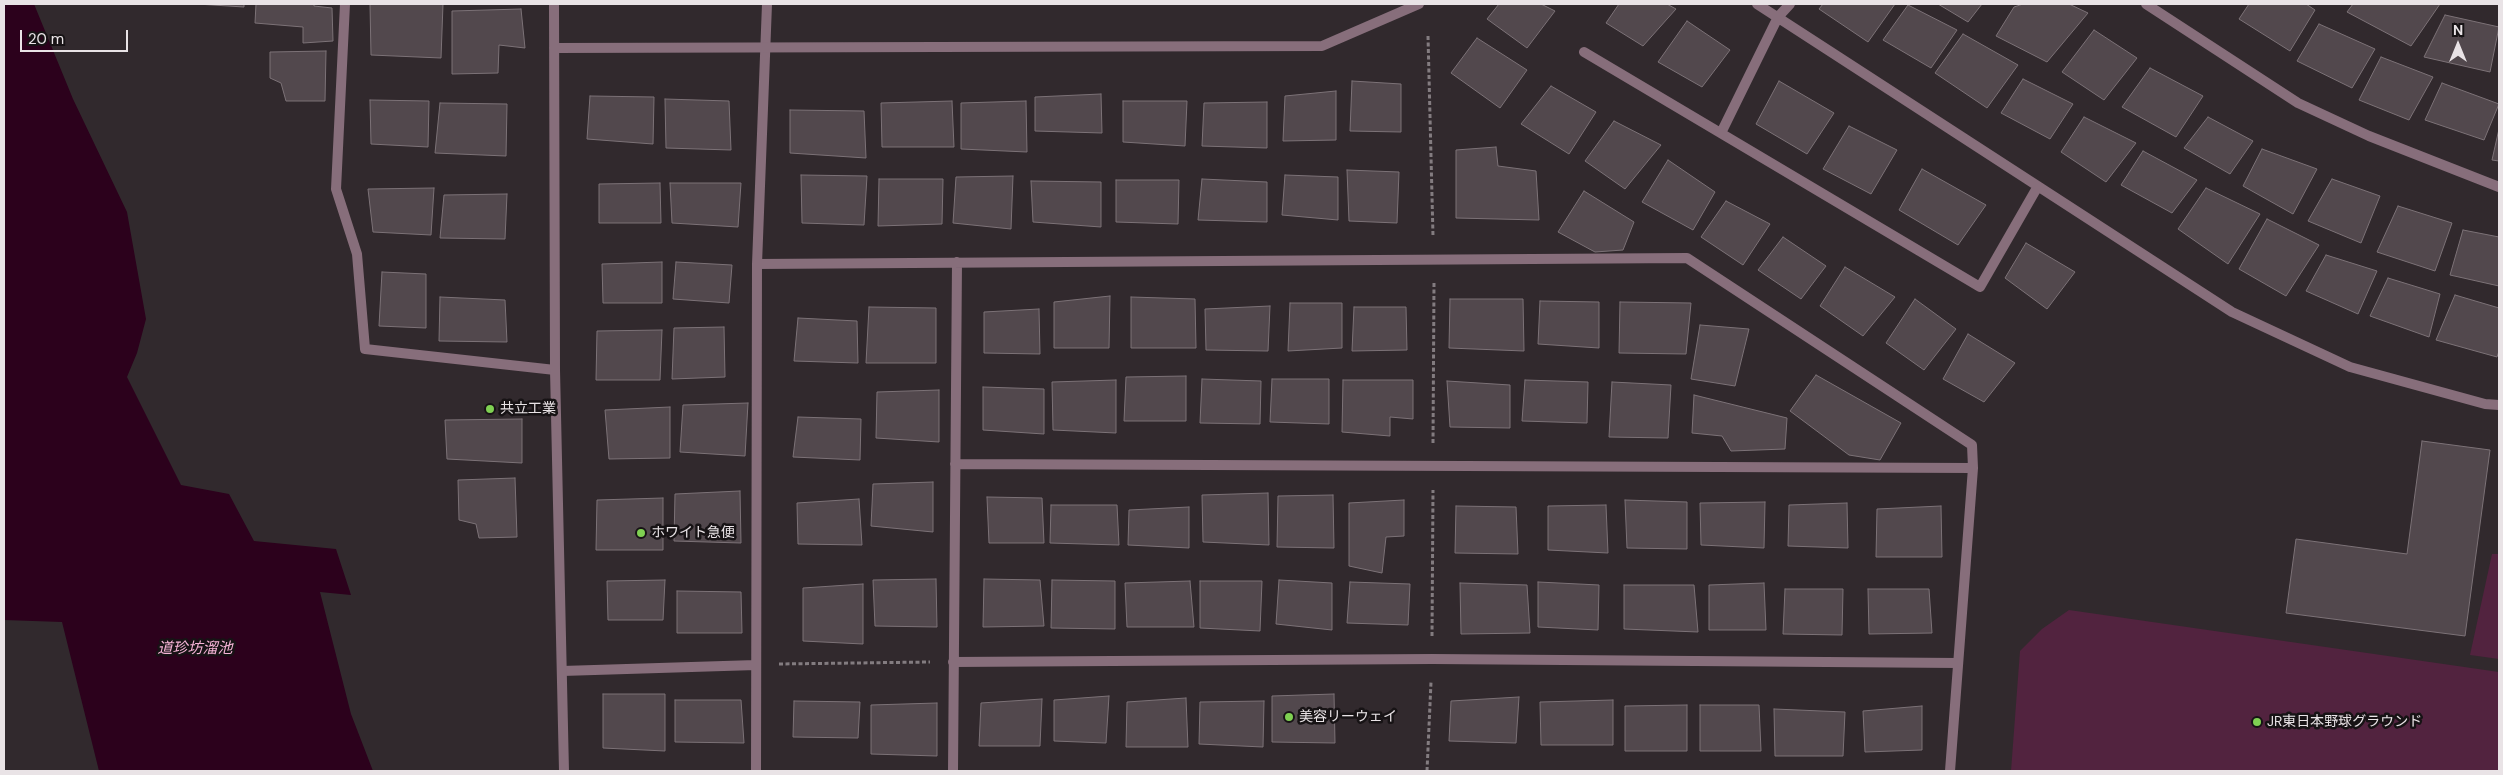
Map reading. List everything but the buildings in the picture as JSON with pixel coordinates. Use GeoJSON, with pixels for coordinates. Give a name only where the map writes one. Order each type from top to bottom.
{"type":"FeatureCollection","features":[{"type":"Feature","properties":{"kind":"street"},"geometry":{"type":"LineString","coordinates":[[345,4],[336,189],[357,254],[365,349],[555,370]]}},
{"type":"Feature","properties":{"kind":"street"},"geometry":{"type":"LineString","coordinates":[[554,4],[555,370],[564,771]]}},
{"type":"Feature","properties":{"kind":"street"},"geometry":{"type":"LineString","coordinates":[[756,771],[757,264],[767,4]]}},
{"type":"Feature","properties":{"kind":"street"},"geometry":{"type":"LineString","coordinates":[[554,48],[1322,46],[1419,4]]}},
{"type":"Feature","properties":{"kind":"street"},"geometry":{"type":"LineString","coordinates":[[1756,4],[2232,312],[2350,367],[2485,404],[2499,405]]}},
{"type":"Feature","properties":{"kind":"street"},"geometry":{"type":"LineString","coordinates":[[1720,133],[1778,17],[1790,4]]}},
{"type":"Feature","properties":{"kind":"street"},"geometry":{"type":"LineString","coordinates":[[2146,4],[2298,103],[2369,136],[2499,187]]}},
{"type":"Feature","properties":{"kind":"street"},"geometry":{"type":"LineString","coordinates":[[1584,52],[1980,287],[2038,186]]}},
{"type":"Feature","properties":{"kind":"street"},"geometry":{"type":"LineString","coordinates":[[757,264],[1687,258],[1972,445],[1973,468],[1950,771]]}},
{"type":"Feature","properties":{"kind":"street"},"geometry":{"type":"LineString","coordinates":[[952,771],[957,262]]}},
{"type":"Feature","properties":{"kind":"street"},"geometry":{"type":"LineString","coordinates":[[955,464],[1973,468]]}},
{"type":"Feature","properties":{"kind":"street"},"geometry":{"type":"LineString","coordinates":[[953,662],[1432,660],[1958,663]]}},
{"type":"Feature","properties":{"kind":"street"},"geometry":{"type":"LineString","coordinates":[[562,671],[756,665]]}},
{"type":"Feature","properties":{"kind":"path"},"geometry":{"type":"LineString","coordinates":[[1427,771],[1432,660],[1434,259],[1428,36]]}},
{"type":"Feature","properties":{"kind":"path"},"geometry":{"type":"LineString","coordinates":[[756,665],[953,662]]}},
{"type":"Feature","properties":{"kind":"shaded area"},"geometry":{"type":"Polygon","coordinates":[[[2492,554],[2499,554],[2499,659],[2470,655],[2492,554]]]}},
{"type":"Feature","properties":{"kind":"shaded area","name":"JR東日本野球グラウンド"},"geometry":{"type":"Polygon","coordinates":[[[2069,610],[2499,672],[2499,771],[2011,771],[2020,651],[2042,629],[2069,610]]]}},
{"type":"Feature","properties":{"kind":"water","name":"道珍坊溜池"},"geometry":{"type":"Polygon","coordinates":[[[4,4],[34,4],[73,99],[127,212],[146,319],[137,353],[127,377],[181,485],[229,494],[254,541],[336,549],[351,595],[320,592],[351,714],[373,771],[99,771],[62,622],[4,620],[4,4]]]}},
{"type":"Feature","properties":{"kind":"place","name":"共立工業"},"geometry":{"type":"Point","coordinates":[490,409]}},
{"type":"Feature","properties":{"kind":"place","name":"ホワイト急便"},"geometry":{"type":"Point","coordinates":[641,533]}},
{"type":"Feature","properties":{"kind":"place","name":"美容リーウェイ"},"geometry":{"type":"Point","coordinates":[1289,717]}},
{"type":"Feature","properties":{"kind":"place","name":"JR東日本野球グラウンド"},"geometry":{"type":"Point","coordinates":[2257,722]}}]}
